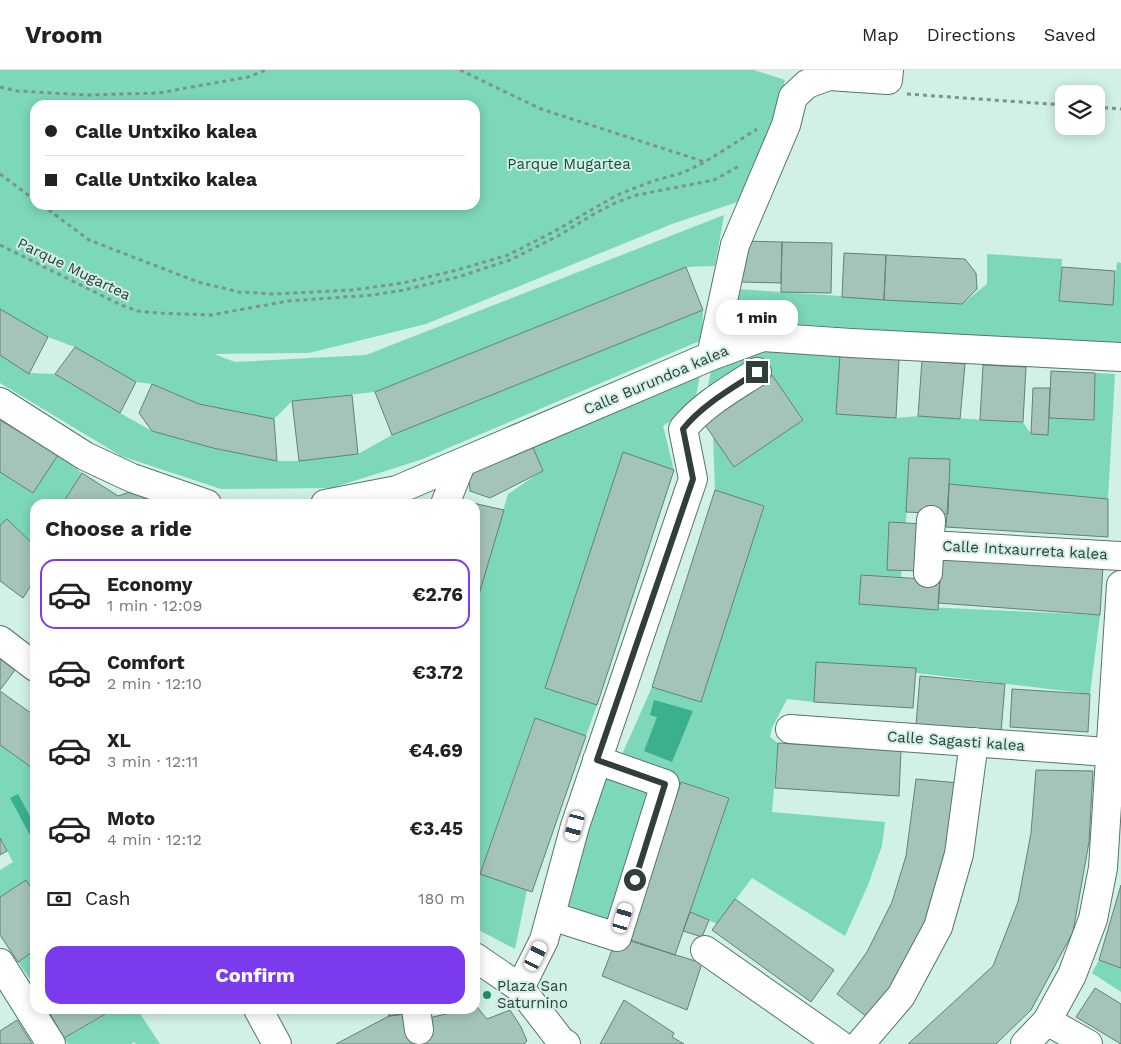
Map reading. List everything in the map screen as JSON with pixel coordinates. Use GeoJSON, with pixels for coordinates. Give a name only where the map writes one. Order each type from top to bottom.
{"type":"FeatureCollection","features":[{"type":"Feature","properties":{"kind":"street"},"geometry":{"type":"LineString","coordinates":[[711,356],[735,245],[786,124],[793,97],[807,84],[829,76],[893,81]]}},
{"type":"Feature","properties":{"kind":"street","name":"Calle Burundoa kalea"},"geometry":{"type":"LineString","coordinates":[[380,499],[402,497],[462,464],[711,356],[764,337],[1121,358]]}},
{"type":"Feature","properties":{"kind":"street"},"geometry":{"type":"LineString","coordinates":[[520,988],[544,940],[575,826],[693,479],[683,429],[692,418],[706,407],[757,372]]}},
{"type":"Feature","properties":{"kind":"street"},"geometry":{"type":"LineString","coordinates":[[0,402],[85,456],[132,478],[193,499]]}},
{"type":"Feature","properties":{"kind":"street"},"geometry":{"type":"LineString","coordinates":[[447,499],[462,464]]}},
{"type":"Feature","properties":{"kind":"street","name":"Calle Intxaurreta kalea"},"geometry":{"type":"LineString","coordinates":[[928,573],[930,533],[1121,556]]}},
{"type":"Feature","properties":{"kind":"street"},"geometry":{"type":"LineString","coordinates":[[1024,1044],[1047,1021],[1072,975],[1093,919],[1103,868],[1115,753],[1121,585]]}},
{"type":"Feature","properties":{"kind":"street"},"geometry":{"type":"LineString","coordinates":[[0,640],[30,663]]}},
{"type":"Feature","properties":{"kind":"street","name":"Calle Sagasti kalea"},"geometry":{"type":"LineString","coordinates":[[790,729],[1115,753]]}},
{"type":"Feature","properties":{"kind":"street"},"geometry":{"type":"LineString","coordinates":[[860,1044],[901,996],[938,927],[959,854],[974,742]]}},
{"type":"Feature","properties":{"kind":"street"},"geometry":{"type":"LineString","coordinates":[[550,916],[617,937],[665,784],[597,760]]}},
{"type":"Feature","properties":{"kind":"street"},"geometry":{"type":"LineString","coordinates":[[704,950],[839,1044]]}},
{"type":"Feature","properties":{"kind":"street"},"geometry":{"type":"LineString","coordinates":[[480,960],[520,988],[561,1043]]}},
{"type":"Feature","properties":{"kind":"street"},"geometry":{"type":"LineString","coordinates":[[0,963],[30,1011]]}},
{"type":"Feature","properties":{"kind":"street"},"geometry":{"type":"LineString","coordinates":[[32,1014],[51,1044]]}},
{"type":"Feature","properties":{"kind":"street"},"geometry":{"type":"LineString","coordinates":[[261,1014],[277,1044]]}},
{"type":"Feature","properties":{"kind":"street"},"geometry":{"type":"LineString","coordinates":[[1047,1021],[1088,1044]]}},
{"type":"Feature","properties":{"kind":"path"},"geometry":{"type":"LineString","coordinates":[[0,87],[17,91],[88,95],[158,92],[248,77],[266,70]]}},
{"type":"Feature","properties":{"kind":"path"},"geometry":{"type":"LineString","coordinates":[[460,70],[541,108],[704,162]]}},
{"type":"Feature","properties":{"kind":"path"},"geometry":{"type":"LineString","coordinates":[[893,81],[1055,104]]}},
{"type":"Feature","properties":{"kind":"path"},"geometry":{"type":"LineString","coordinates":[[1105,108],[1121,109]]}},
{"type":"Feature","properties":{"kind":"path"},"geometry":{"type":"LineString","coordinates":[[49,210],[89,240],[198,282],[239,292],[274,294],[352,290],[403,283],[508,255],[555,231],[617,195],[682,173],[704,162],[760,127]]}},
{"type":"Feature","properties":{"kind":"path","name":"Parque Mugartea"},"geometry":{"type":"LineString","coordinates":[[0,245],[121,305],[138,311],[211,315],[288,301],[389,292],[458,277],[510,260],[558,236],[594,214],[637,194],[714,180],[735,170],[748,160]]}},
{"type":"Feature","properties":{"kind":"path"},"geometry":{"type":"LineString","coordinates":[[0,174],[30,196]]}},
{"type":"Feature","properties":{"kind":"green space","name":"Parque Mugartea"},"geometry":{"type":"Polygon","coordinates":[[[0,70],[754,70],[785,80],[755,196],[672,224],[426,324],[309,353],[214,354],[235,362],[366,355],[724,215],[715,266],[686,267],[375,392],[292,401],[274,419],[199,404],[152,384],[136,382],[75,347],[48,337],[0,309],[0,70]]]}},
{"type":"Feature","properties":{"kind":"green space"},"geometry":{"type":"Polygon","coordinates":[[[987,254],[1062,259],[1059,301],[1113,304],[1117,262],[1121,263],[1121,347],[724,319],[737,289],[962,304],[987,284],[987,254]]]}},
{"type":"Feature","properties":{"kind":"green space"},"geometry":{"type":"Polygon","coordinates":[[[703,310],[702,340],[420,460],[332,488],[221,489],[121,456],[0,383],[0,355],[29,373],[55,374],[152,431],[213,448],[277,461],[299,461],[358,454],[392,435],[703,310]]]}},
{"type":"Feature","properties":{"kind":"green space"},"geometry":{"type":"Polygon","coordinates":[[[759,345],[840,355],[836,414],[896,418],[918,416],[1023,422],[1031,434],[1048,435],[1049,418],[1094,420],[1095,373],[1115,374],[1108,499],[949,484],[950,460],[909,458],[906,523],[889,523],[887,569],[902,570],[901,577],[861,575],[859,604],[1100,615],[1090,694],[816,662],[814,702],[787,699],[772,728],[770,737],[778,743],[772,812],[885,822],[882,846],[868,885],[845,936],[752,878],[717,924],[690,912],[729,798],[731,798],[620,759],[652,687],[701,702],[764,506],[715,490],[713,436],[734,467],[803,420],[772,375],[759,360],[706,396],[713,360],[759,345]]]}},
{"type":"Feature","properties":{"kind":"green space"},"geometry":{"type":"Polygon","coordinates":[[[700,375],[694,406],[663,426],[674,470],[623,453],[545,688],[597,705],[586,736],[534,719],[480,873],[480,588],[508,494],[542,471],[532,445],[700,375]]]}},
{"type":"Feature","properties":{"kind":"green space"},"geometry":{"type":"Polygon","coordinates":[[[58,455],[82,473],[65,499],[30,499],[30,541],[7,520],[0,525],[0,472],[33,493],[58,455]]]}},
{"type":"Feature","properties":{"kind":"green space"},"geometry":{"type":"Polygon","coordinates":[[[0,745],[30,766],[30,886],[26,880],[0,897],[0,870],[13,862],[0,838],[0,745]]]}},
{"type":"Feature","properties":{"kind":"green space"},"geometry":{"type":"Polygon","coordinates":[[[606,772],[654,787],[612,920],[564,905],[606,772]]]}},
{"type":"Feature","properties":{"kind":"green space"},"geometry":{"type":"Polygon","coordinates":[[[480,873],[527,890],[515,949],[480,931],[480,873]]]}},
{"type":"Feature","properties":{"kind":"green space"},"geometry":{"type":"Polygon","coordinates":[[[30,954],[30,979],[18,962],[30,954]]]}},
{"type":"Feature","properties":{"kind":"green space"},"geometry":{"type":"Polygon","coordinates":[[[1099,960],[1121,968],[1121,992],[1092,973],[1099,960]]]}},
{"type":"Feature","properties":{"kind":"green space"},"geometry":{"type":"Polygon","coordinates":[[[107,1014],[140,1014],[160,1044],[136,1044],[134,1042],[131,1044],[68,1044],[64,1038],[107,1014]]]}},
{"type":"Feature","properties":{"kind":"shaded area"},"geometry":{"type":"Polygon","coordinates":[[[654,700],[693,711],[672,762],[644,751],[657,717],[650,715],[654,700]]]}},
{"type":"Feature","properties":{"kind":"shaded area"},"geometry":{"type":"Polygon","coordinates":[[[18,794],[30,817],[30,835],[10,798],[18,794]]]}},
{"type":"Feature","properties":{"kind":"building"},"geometry":{"type":"Polygon","coordinates":[[[742,241],[782,242],[781,283],[741,282],[742,241]]]}},
{"type":"Feature","properties":{"kind":"building"},"geometry":{"type":"Polygon","coordinates":[[[782,242],[832,243],[831,293],[781,292],[782,242]]]}},
{"type":"Feature","properties":{"kind":"building"},"geometry":{"type":"Polygon","coordinates":[[[844,253],[886,255],[884,300],[842,297],[844,253]]]}},
{"type":"Feature","properties":{"kind":"building"},"geometry":{"type":"Polygon","coordinates":[[[886,255],[965,259],[976,273],[977,289],[962,304],[884,300],[886,255]]]}},
{"type":"Feature","properties":{"kind":"building"},"geometry":{"type":"Polygon","coordinates":[[[686,267],[703,310],[392,435],[375,392],[686,267]]]}},
{"type":"Feature","properties":{"kind":"building"},"geometry":{"type":"Polygon","coordinates":[[[1062,267],[1115,271],[1113,305],[1059,301],[1062,267]]]}},
{"type":"Feature","properties":{"kind":"building"},"geometry":{"type":"Polygon","coordinates":[[[0,309],[48,337],[29,374],[0,355],[0,309]]]}},
{"type":"Feature","properties":{"kind":"building"},"geometry":{"type":"Polygon","coordinates":[[[75,347],[136,382],[120,413],[55,374],[75,347]]]}},
{"type":"Feature","properties":{"kind":"building"},"geometry":{"type":"Polygon","coordinates":[[[840,355],[899,359],[896,418],[836,414],[840,355]]]}},
{"type":"Feature","properties":{"kind":"building"},"geometry":{"type":"Polygon","coordinates":[[[922,360],[965,364],[960,419],[918,416],[922,360]]]}},
{"type":"Feature","properties":{"kind":"building"},"geometry":{"type":"Polygon","coordinates":[[[983,365],[1026,367],[1023,422],[980,420],[983,365]]]}},
{"type":"Feature","properties":{"kind":"building"},"geometry":{"type":"Polygon","coordinates":[[[1051,371],[1095,373],[1094,420],[1049,418],[1051,371]]]}},
{"type":"Feature","properties":{"kind":"building"},"geometry":{"type":"Polygon","coordinates":[[[772,375],[803,420],[734,467],[703,422],[772,375]]]}},
{"type":"Feature","properties":{"kind":"building"},"geometry":{"type":"Polygon","coordinates":[[[152,384],[199,404],[274,419],[277,461],[213,448],[152,431],[139,413],[152,384]]]}},
{"type":"Feature","properties":{"kind":"building"},"geometry":{"type":"Polygon","coordinates":[[[1033,388],[1050,388],[1048,435],[1031,434],[1033,388]]]}},
{"type":"Feature","properties":{"kind":"building"},"geometry":{"type":"Polygon","coordinates":[[[352,395],[358,454],[299,461],[292,401],[352,395]]]}},
{"type":"Feature","properties":{"kind":"building"},"geometry":{"type":"Polygon","coordinates":[[[0,420],[58,455],[33,493],[0,472],[0,420]]]}},
{"type":"Feature","properties":{"kind":"building"},"geometry":{"type":"Polygon","coordinates":[[[532,445],[543,471],[490,498],[470,491],[469,473],[532,445]]]}},
{"type":"Feature","properties":{"kind":"building"},"geometry":{"type":"Polygon","coordinates":[[[623,452],[674,470],[597,705],[545,688],[623,452]]]}},
{"type":"Feature","properties":{"kind":"building"},"geometry":{"type":"Polygon","coordinates":[[[909,458],[950,459],[948,514],[906,512],[909,458]]]}},
{"type":"Feature","properties":{"kind":"building"},"geometry":{"type":"Polygon","coordinates":[[[82,473],[118,496],[133,491],[145,499],[65,499],[82,473]]]}},
{"type":"Feature","properties":{"kind":"building"},"geometry":{"type":"Polygon","coordinates":[[[949,484],[1108,499],[1108,537],[946,527],[949,484]]]}},
{"type":"Feature","properties":{"kind":"building"},"geometry":{"type":"Polygon","coordinates":[[[715,490],[764,506],[701,702],[652,687],[715,490]]]}},
{"type":"Feature","properties":{"kind":"building"},"geometry":{"type":"Polygon","coordinates":[[[480,505],[504,510],[480,591],[480,505]]]}},
{"type":"Feature","properties":{"kind":"building"},"geometry":{"type":"Polygon","coordinates":[[[7,519],[30,541],[30,587],[23,598],[0,581],[0,525],[7,519]]]}},
{"type":"Feature","properties":{"kind":"building"},"geometry":{"type":"Polygon","coordinates":[[[889,522],[924,524],[921,571],[887,570],[889,522]]]}},
{"type":"Feature","properties":{"kind":"building"},"geometry":{"type":"Polygon","coordinates":[[[942,554],[1103,566],[1100,615],[938,603],[942,554]]]}},
{"type":"Feature","properties":{"kind":"building"},"geometry":{"type":"Polygon","coordinates":[[[861,575],[940,580],[938,610],[859,604],[861,575]]]}},
{"type":"Feature","properties":{"kind":"building"},"geometry":{"type":"Polygon","coordinates":[[[0,659],[15,670],[0,690],[0,659]]]}},
{"type":"Feature","properties":{"kind":"building"},"geometry":{"type":"Polygon","coordinates":[[[816,662],[916,668],[913,708],[814,702],[816,662]]]}},
{"type":"Feature","properties":{"kind":"building"},"geometry":{"type":"Polygon","coordinates":[[[920,676],[1005,684],[1001,732],[916,725],[920,676]]]}},
{"type":"Feature","properties":{"kind":"building"},"geometry":{"type":"Polygon","coordinates":[[[1012,689],[1090,694],[1088,732],[1010,727],[1012,689]]]}},
{"type":"Feature","properties":{"kind":"building"},"geometry":{"type":"Polygon","coordinates":[[[0,691],[30,712],[30,766],[0,745],[0,691]]]}},
{"type":"Feature","properties":{"kind":"building"},"geometry":{"type":"Polygon","coordinates":[[[535,718],[586,736],[532,892],[480,874],[535,718]]]}},
{"type":"Feature","properties":{"kind":"building"},"geometry":{"type":"Polygon","coordinates":[[[778,743],[901,751],[899,796],[775,788],[778,743]]]}},
{"type":"Feature","properties":{"kind":"building"},"geometry":{"type":"Polygon","coordinates":[[[1036,770],[1093,771],[1089,842],[1073,932],[1031,1010],[996,1044],[908,1044],[993,966],[1018,902],[1031,833],[1036,770]]]}},
{"type":"Feature","properties":{"kind":"building"},"geometry":{"type":"Polygon","coordinates":[[[916,779],[959,783],[943,883],[896,989],[871,1020],[837,994],[867,952],[892,902],[906,856],[916,779]]]}},
{"type":"Feature","properties":{"kind":"building"},"geometry":{"type":"Polygon","coordinates":[[[681,782],[729,798],[675,955],[628,939],[681,782]]]}},
{"type":"Feature","properties":{"kind":"building"},"geometry":{"type":"Polygon","coordinates":[[[0,838],[7,851],[0,855],[0,838]]]}},
{"type":"Feature","properties":{"kind":"building"},"geometry":{"type":"Polygon","coordinates":[[[26,880],[30,886],[30,954],[18,962],[0,935],[0,897],[26,880]]]}},
{"type":"Feature","properties":{"kind":"building"},"geometry":{"type":"Polygon","coordinates":[[[1121,885],[1121,968],[1099,960],[1121,885]]]}},
{"type":"Feature","properties":{"kind":"building"},"geometry":{"type":"Polygon","coordinates":[[[735,899],[834,970],[811,1002],[712,930],[735,899]]]}},
{"type":"Feature","properties":{"kind":"building"},"geometry":{"type":"Polygon","coordinates":[[[690,912],[709,920],[702,937],[683,931],[690,912]]]}},
{"type":"Feature","properties":{"kind":"building"},"geometry":{"type":"Polygon","coordinates":[[[617,937],[702,963],[687,1010],[602,976],[617,937]]]}},
{"type":"Feature","properties":{"kind":"building"},"geometry":{"type":"Polygon","coordinates":[[[1095,988],[1121,1004],[1121,1044],[1076,1017],[1095,988]]]}},
{"type":"Feature","properties":{"kind":"building"},"geometry":{"type":"Polygon","coordinates":[[[624,1000],[674,1033],[672,1037],[684,1044],[600,1044],[624,1000]]]}},
{"type":"Feature","properties":{"kind":"building"},"geometry":{"type":"Polygon","coordinates":[[[510,1010],[527,1041],[524,1044],[414,1044],[413,1042],[424,1019],[446,1014],[480,1014],[480,1011],[487,1019],[510,1010]]]}},
{"type":"Feature","properties":{"kind":"building"},"geometry":{"type":"Polygon","coordinates":[[[50,1014],[106,1014],[64,1038],[50,1014]]]}},
{"type":"Feature","properties":{"kind":"building"},"geometry":{"type":"Polygon","coordinates":[[[388,1014],[404,1014],[389,1016],[388,1014]]]}},
{"type":"Feature","properties":{"kind":"building"},"geometry":{"type":"Polygon","coordinates":[[[412,1014],[413,1042],[410,1044],[336,1044],[389,1016],[412,1014]]]}},
{"type":"Feature","properties":{"kind":"building"},"geometry":{"type":"Polygon","coordinates":[[[17,1020],[32,1044],[0,1044],[0,1031],[17,1020]]]}},
{"type":"Feature","properties":{"kind":"place","name":"Plaza San Saturnino"},"geometry":{"type":"Point","coordinates":[487,995]}},
{"type":"Feature","properties":{"kind":"route"},"geometry":{"type":"LineString","coordinates":[[635,880],[665,784],[597,760],[693,479],[683,429],[692,418],[720,396],[757,372]]}}]}
